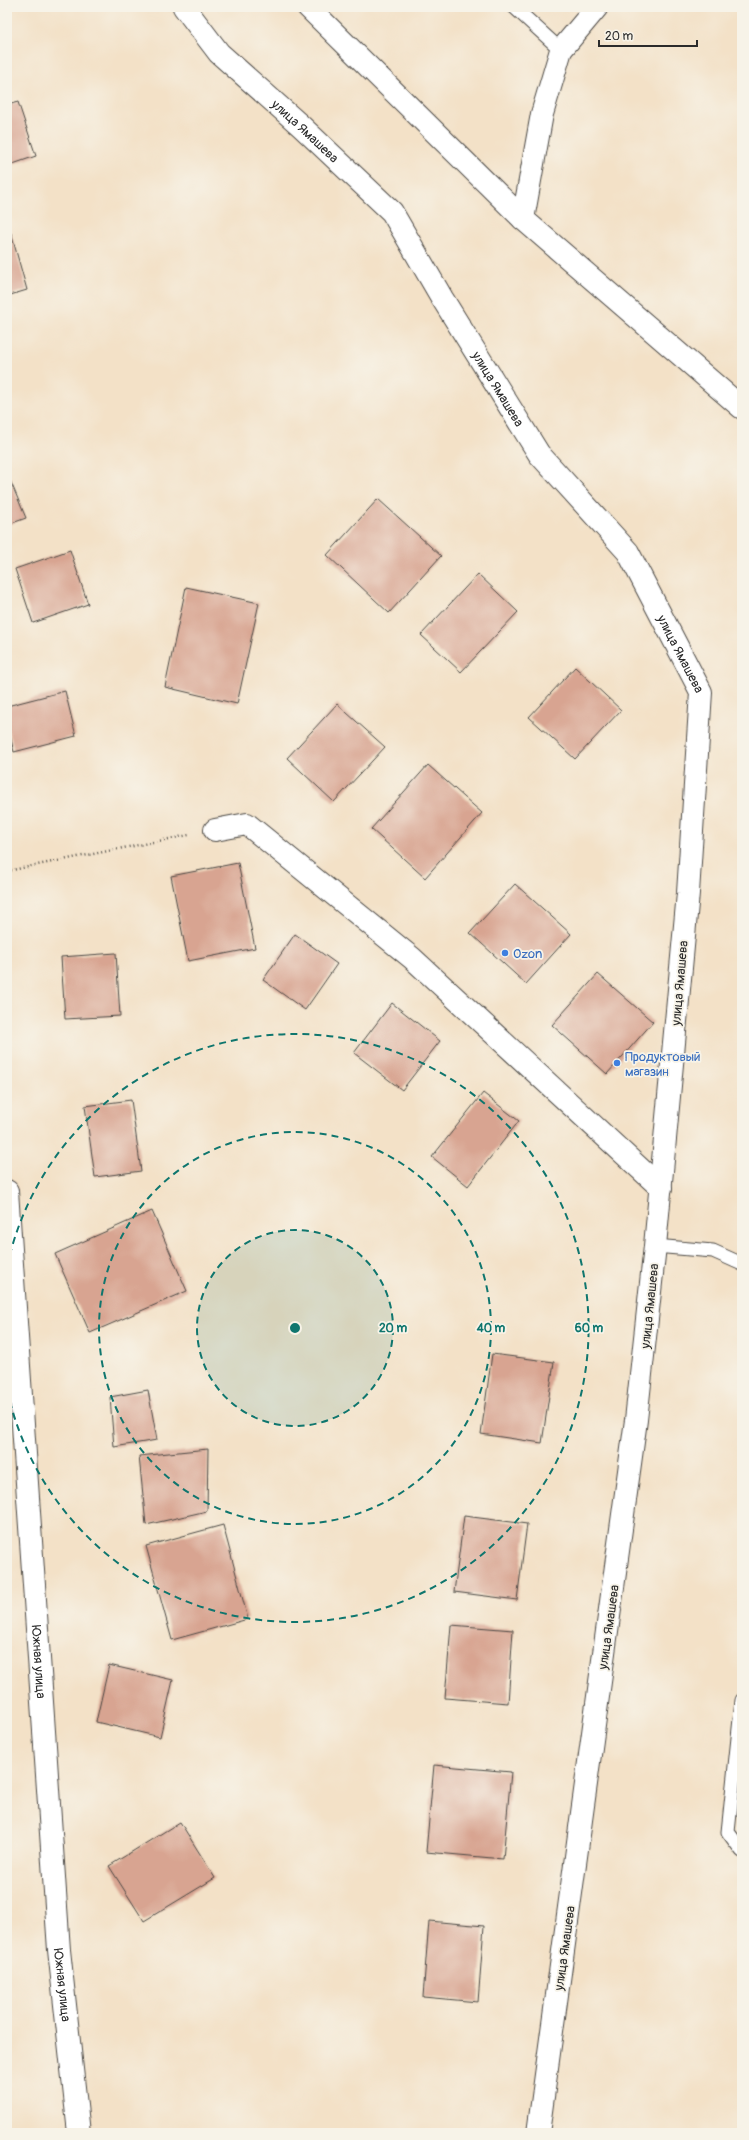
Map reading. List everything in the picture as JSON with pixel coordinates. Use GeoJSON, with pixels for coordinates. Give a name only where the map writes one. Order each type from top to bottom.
{"type":"FeatureCollection","features":[{"type":"Feature","properties":{"kind":"street","name":"улица Ямашева"},"geometry":{"type":"LineString","coordinates":[[184,7],[219,53],[301,126],[392,212],[442,298],[539,454],[628,552],[701,692],[688,893],[661,1188],[634,1436],[538,2133]]}},
{"type":"Feature","properties":{"kind":"street"},"geometry":{"type":"LineString","coordinates":[[308,7],[523,220],[742,408]]}},
{"type":"Feature","properties":{"kind":"street"},"geometry":{"type":"LineString","coordinates":[[523,220],[542,114],[561,50],[597,7]]}},
{"type":"Feature","properties":{"kind":"street"},"geometry":{"type":"LineString","coordinates":[[215,830],[247,824],[412,958],[661,1188]]}},
{"type":"Feature","properties":{"kind":"street","name":"Южная улица"},"geometry":{"type":"LineString","coordinates":[[7,1191],[59,1950],[79,2133]]}},
{"type":"Feature","properties":{"kind":"lane"},"geometry":{"type":"LineString","coordinates":[[514,7],[561,50]]}},
{"type":"Feature","properties":{"kind":"lane"},"geometry":{"type":"LineString","coordinates":[[655,1246],[713,1251],[742,1264]]}},
{"type":"Feature","properties":{"kind":"lane"},"geometry":{"type":"LineString","coordinates":[[742,1700],[728,1832],[742,1850]]}},
{"type":"Feature","properties":{"kind":"path"},"geometry":{"type":"LineString","coordinates":[[7,871],[215,830]]}},
{"type":"Feature","properties":{"kind":"building"},"geometry":{"type":"Polygon","coordinates":[[[18,102],[36,156],[7,166],[7,105],[18,102]]]}},
{"type":"Feature","properties":{"kind":"building"},"geometry":{"type":"Polygon","coordinates":[[[11,233],[27,290],[7,296],[7,234],[11,233]]]}},
{"type":"Feature","properties":{"kind":"building"},"geometry":{"type":"Polygon","coordinates":[[[7,473],[26,518],[7,525],[7,473]]]}},
{"type":"Feature","properties":{"kind":"building"},"geometry":{"type":"Polygon","coordinates":[[[378,499],[441,556],[389,613],[327,555],[378,499]]]}},
{"type":"Feature","properties":{"kind":"building"},"geometry":{"type":"Polygon","coordinates":[[[70,550],[88,604],[33,623],[15,569],[70,550]]]}},
{"type":"Feature","properties":{"kind":"building"},"geometry":{"type":"Polygon","coordinates":[[[478,574],[518,612],[461,672],[421,635],[478,574]]]}},
{"type":"Feature","properties":{"kind":"building"},"geometry":{"type":"Polygon","coordinates":[[[186,587],[259,603],[237,704],[165,687],[186,587]]]}},
{"type":"Feature","properties":{"kind":"building"},"geometry":{"type":"Polygon","coordinates":[[[575,667],[621,710],[575,759],[529,717],[575,667]]]}},
{"type":"Feature","properties":{"kind":"building"},"geometry":{"type":"Polygon","coordinates":[[[65,691],[76,736],[14,752],[7,723],[7,706],[65,691]]]}},
{"type":"Feature","properties":{"kind":"building"},"geometry":{"type":"Polygon","coordinates":[[[337,704],[385,747],[334,802],[287,758],[337,704]]]}},
{"type":"Feature","properties":{"kind":"building"},"geometry":{"type":"Polygon","coordinates":[[[428,765],[482,813],[425,878],[371,829],[428,765]]]}},
{"type":"Feature","properties":{"kind":"building"},"geometry":{"type":"Polygon","coordinates":[[[238,863],[255,948],[188,961],[171,876],[238,863]]]}},
{"type":"Feature","properties":{"kind":"building"},"geometry":{"type":"Polygon","coordinates":[[[515,884],[571,934],[526,984],[470,933],[515,884]]]}},
{"type":"Feature","properties":{"kind":"building"},"geometry":{"type":"Polygon","coordinates":[[[295,934],[337,964],[305,1010],[263,980],[295,934]]]}},
{"type":"Feature","properties":{"kind":"building"},"geometry":{"type":"Polygon","coordinates":[[[116,953],[120,1016],[65,1019],[61,957],[116,953]]]}},
{"type":"Feature","properties":{"kind":"building"},"geometry":{"type":"Polygon","coordinates":[[[598,974],[653,1022],[607,1074],[552,1025],[598,974]]]}},
{"type":"Feature","properties":{"kind":"building"},"geometry":{"type":"Polygon","coordinates":[[[392,1003],[440,1041],[402,1090],[354,1053],[392,1003]]]}},
{"type":"Feature","properties":{"kind":"building"},"geometry":{"type":"Polygon","coordinates":[[[483,1093],[519,1121],[468,1186],[432,1157],[483,1093]]]}},
{"type":"Feature","properties":{"kind":"building"},"geometry":{"type":"Polygon","coordinates":[[[131,1100],[141,1171],[95,1177],[85,1106],[131,1100]]]}},
{"type":"Feature","properties":{"kind":"building"},"geometry":{"type":"Polygon","coordinates":[[[152,1211],[187,1291],[90,1333],[55,1254],[152,1211]]]}},
{"type":"Feature","properties":{"kind":"building"},"geometry":{"type":"Polygon","coordinates":[[[492,1354],[554,1362],[542,1443],[481,1434],[492,1354]]]}},
{"type":"Feature","properties":{"kind":"building"},"geometry":{"type":"Polygon","coordinates":[[[148,1390],[157,1440],[114,1447],[110,1397],[148,1390]]]}},
{"type":"Feature","properties":{"kind":"building"},"geometry":{"type":"Polygon","coordinates":[[[208,1449],[207,1511],[146,1525],[139,1456],[208,1449]]]}},
{"type":"Feature","properties":{"kind":"building"},"geometry":{"type":"Polygon","coordinates":[[[464,1516],[527,1524],[517,1600],[454,1592],[464,1516]]]}},
{"type":"Feature","properties":{"kind":"building"},"geometry":{"type":"Polygon","coordinates":[[[223,1525],[248,1619],[172,1640],[146,1546],[223,1525]]]}},
{"type":"Feature","properties":{"kind":"building"},"geometry":{"type":"Polygon","coordinates":[[[451,1625],[513,1630],[508,1703],[445,1698],[451,1625]]]}},
{"type":"Feature","properties":{"kind":"building"},"geometry":{"type":"Polygon","coordinates":[[[109,1665],[173,1680],[160,1737],[96,1722],[109,1665]]]}},
{"type":"Feature","properties":{"kind":"building"},"geometry":{"type":"Polygon","coordinates":[[[434,1765],[511,1772],[503,1859],[426,1852],[434,1765]]]}},
{"type":"Feature","properties":{"kind":"building"},"geometry":{"type":"Polygon","coordinates":[[[180,1822],[215,1878],[144,1921],[109,1866],[180,1822]]]}},
{"type":"Feature","properties":{"kind":"building"},"geometry":{"type":"Polygon","coordinates":[[[429,1921],[484,1926],[478,2002],[423,1997],[429,1921]]]}},
{"type":"Feature","properties":{"kind":"place","name":"Ozon"},"geometry":{"type":"Point","coordinates":[505,953]}},
{"type":"Feature","properties":{"kind":"place","name":"Продуктовый магазин"},"geometry":{"type":"Point","coordinates":[617,1063]}}]}
